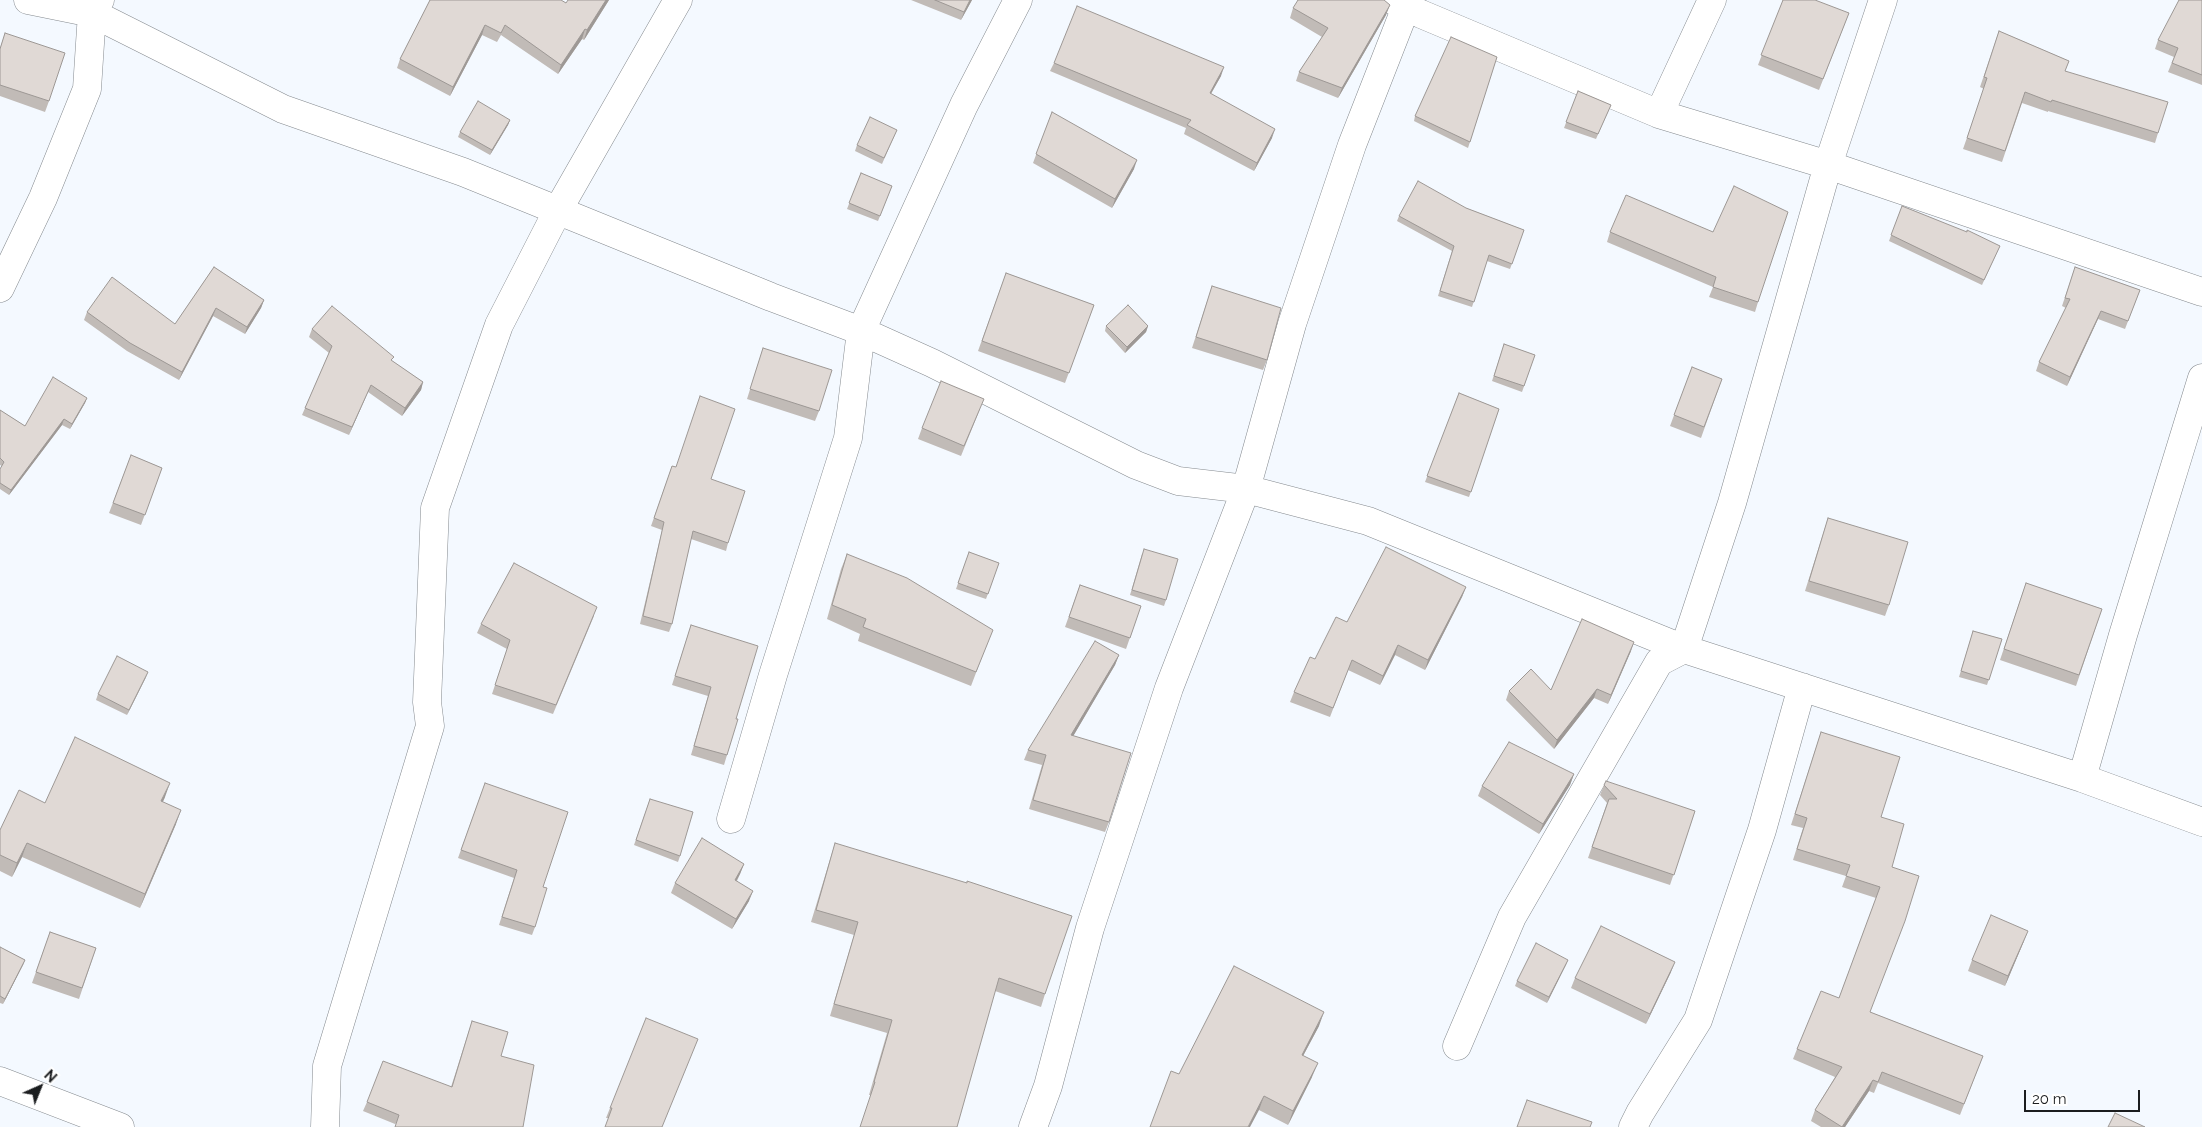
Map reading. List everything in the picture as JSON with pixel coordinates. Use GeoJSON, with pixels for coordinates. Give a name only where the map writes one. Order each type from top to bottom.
{"type":"FeatureCollection","features":[{"type":"Feature","properties":{"kind":"street"},"geometry":{"type":"LineString","coordinates":[[28,0],[96,7],[284,109],[463,172],[771,297],[861,331],[932,363],[1136,465],[1178,481],[1246,489],[1368,521],[1684,649],[2082,778],[2202,822]]}},
{"type":"Feature","properties":{"kind":"street"},"geometry":{"type":"LineString","coordinates":[[326,1127],[327,1066],[430,726],[427,702],[435,508],[498,325],[558,210],[678,0]]}},
{"type":"Feature","properties":{"kind":"street"},"geometry":{"type":"LineString","coordinates":[[731,819],[773,675],[848,438],[861,331],[964,106],[1018,0]]}},
{"type":"Feature","properties":{"kind":"street"},"geometry":{"type":"LineString","coordinates":[[1660,114],[1712,0]]}},
{"type":"Feature","properties":{"kind":"street"},"geometry":{"type":"LineString","coordinates":[[1457,1046],[1512,917],[1660,662],[1684,649],[1732,503],[1828,165],[1883,0]]}},
{"type":"Feature","properties":{"kind":"street"},"geometry":{"type":"LineString","coordinates":[[1033,1127],[1048,1086],[1090,928],[1166,697],[1246,489],[1298,305],[1399,4],[1660,114],[1828,165],[2202,292]]}},
{"type":"Feature","properties":{"kind":"street"},"geometry":{"type":"LineString","coordinates":[[0,288],[43,198],[88,89],[96,7]]}},
{"type":"Feature","properties":{"kind":"street"},"geometry":{"type":"LineString","coordinates":[[2082,778],[2123,635],[2202,378]]}},
{"type":"Feature","properties":{"kind":"street"},"geometry":{"type":"LineString","coordinates":[[1633,1127],[1698,1020],[1762,830],[1802,687]]}},
{"type":"Feature","properties":{"kind":"street"},"geometry":{"type":"LineString","coordinates":[[0,1081],[120,1127]]}},
{"type":"Feature","properties":{"kind":"building"},"geometry":{"type":"Polygon","coordinates":[[[430,0],[561,0],[566,3],[568,0],[606,0],[561,65],[505,25],[501,33],[485,25],[453,87],[400,59],[430,0]]]}},
{"type":"Feature","properties":{"kind":"building"},"geometry":{"type":"Polygon","coordinates":[[[935,0],[970,0],[964,12],[935,0]]]}},
{"type":"Feature","properties":{"kind":"building"},"geometry":{"type":"Polygon","coordinates":[[[1298,0],[1384,0],[1390,5],[1342,88],[1299,72],[1328,28],[1293,8],[1298,0]]]}},
{"type":"Feature","properties":{"kind":"building"},"geometry":{"type":"Polygon","coordinates":[[[1783,0],[1815,0],[1849,13],[1823,79],[1761,55],[1783,0]]]}},
{"type":"Feature","properties":{"kind":"building"},"geometry":{"type":"Polygon","coordinates":[[[2179,0],[2202,0],[2202,75],[2172,63],[2178,48],[2158,40],[2179,0]]]}},
{"type":"Feature","properties":{"kind":"building"},"geometry":{"type":"Polygon","coordinates":[[[1077,6],[1224,67],[1210,93],[1275,129],[1257,163],[1187,125],[1191,120],[1054,63],[1077,6]]]}},
{"type":"Feature","properties":{"kind":"building"},"geometry":{"type":"Polygon","coordinates":[[[1999,31],[2069,61],[2065,71],[2168,102],[2158,133],[2052,100],[2051,102],[2025,92],[2005,151],[1967,138],[1987,78],[1984,77],[1999,31]]]}},
{"type":"Feature","properties":{"kind":"building"},"geometry":{"type":"Polygon","coordinates":[[[5,33],[65,53],[49,101],[0,85],[0,49],[5,33]]]}},
{"type":"Feature","properties":{"kind":"building"},"geometry":{"type":"Polygon","coordinates":[[[1451,37],[1497,57],[1470,142],[1415,116],[1451,37]]]}},
{"type":"Feature","properties":{"kind":"building"},"geometry":{"type":"Polygon","coordinates":[[[1578,91],[1611,105],[1598,134],[1566,122],[1578,91]]]}},
{"type":"Feature","properties":{"kind":"building"},"geometry":{"type":"Polygon","coordinates":[[[478,101],[510,120],[492,150],[460,132],[478,101]]]}},
{"type":"Feature","properties":{"kind":"building"},"geometry":{"type":"Polygon","coordinates":[[[1052,112],[1137,160],[1115,199],[1036,154],[1052,112]]]}},
{"type":"Feature","properties":{"kind":"building"},"geometry":{"type":"Polygon","coordinates":[[[870,117],[897,130],[884,158],[857,145],[870,117]]]}},
{"type":"Feature","properties":{"kind":"building"},"geometry":{"type":"Polygon","coordinates":[[[861,173],[892,186],[880,216],[849,203],[861,173]]]}},
{"type":"Feature","properties":{"kind":"building"},"geometry":{"type":"Polygon","coordinates":[[[1418,181],[1466,208],[1524,230],[1512,264],[1489,255],[1474,302],[1440,291],[1454,246],[1399,216],[1418,181]]]}},
{"type":"Feature","properties":{"kind":"building"},"geometry":{"type":"Polygon","coordinates":[[[1734,186],[1788,212],[1758,302],[1713,287],[1716,277],[1610,232],[1626,195],[1713,232],[1734,186]]]}},
{"type":"Feature","properties":{"kind":"building"},"geometry":{"type":"Polygon","coordinates":[[[1902,206],[1967,232],[1967,230],[2000,246],[1984,280],[1891,235],[1902,206]]]}},
{"type":"Feature","properties":{"kind":"building"},"geometry":{"type":"Polygon","coordinates":[[[214,267],[264,300],[247,327],[216,308],[182,372],[130,343],[87,312],[112,277],[175,324],[214,267]]]}},
{"type":"Feature","properties":{"kind":"building"},"geometry":{"type":"Polygon","coordinates":[[[2075,267],[2140,290],[2128,321],[2101,311],[2070,377],[2039,362],[2070,299],[2065,298],[2075,267]]]}},
{"type":"Feature","properties":{"kind":"building"},"geometry":{"type":"Polygon","coordinates":[[[1006,273],[1094,305],[1069,373],[982,341],[1006,273]]]}},
{"type":"Feature","properties":{"kind":"building"},"geometry":{"type":"Polygon","coordinates":[[[1212,286],[1281,308],[1267,360],[1196,337],[1212,286]]]}},
{"type":"Feature","properties":{"kind":"building"},"geometry":{"type":"Polygon","coordinates":[[[1128,305],[1148,326],[1127,347],[1106,326],[1128,305]]]}},
{"type":"Feature","properties":{"kind":"building"},"geometry":{"type":"Polygon","coordinates":[[[332,306],[394,357],[391,360],[423,382],[405,408],[371,385],[352,427],[305,408],[332,346],[312,329],[332,306]]]}},
{"type":"Feature","properties":{"kind":"building"},"geometry":{"type":"Polygon","coordinates":[[[1504,344],[1535,355],[1524,386],[1494,376],[1504,344]]]}},
{"type":"Feature","properties":{"kind":"building"},"geometry":{"type":"Polygon","coordinates":[[[763,348],[832,370],[819,411],[750,389],[763,348]]]}},
{"type":"Feature","properties":{"kind":"building"},"geometry":{"type":"Polygon","coordinates":[[[1692,367],[1722,379],[1704,427],[1674,415],[1692,367]]]}},
{"type":"Feature","properties":{"kind":"building"},"geometry":{"type":"Polygon","coordinates":[[[53,377],[87,398],[72,424],[64,419],[11,490],[0,483],[0,469],[4,462],[0,458],[0,410],[25,426],[53,377]]]}},
{"type":"Feature","properties":{"kind":"building"},"geometry":{"type":"Polygon","coordinates":[[[941,381],[984,399],[964,446],[922,428],[941,381]]]}},
{"type":"Feature","properties":{"kind":"building"},"geometry":{"type":"Polygon","coordinates":[[[1459,393],[1499,409],[1471,492],[1427,476],[1459,393]]]}},
{"type":"Feature","properties":{"kind":"building"},"geometry":{"type":"Polygon","coordinates":[[[700,396],[735,409],[711,479],[745,491],[728,543],[693,531],[672,624],[643,616],[664,522],[654,518],[672,466],[676,467],[700,396]]]}},
{"type":"Feature","properties":{"kind":"building"},"geometry":{"type":"Polygon","coordinates":[[[131,455],[162,468],[145,515],[113,503],[131,455]]]}},
{"type":"Feature","properties":{"kind":"building"},"geometry":{"type":"Polygon","coordinates":[[[1828,518],[1908,542],[1889,605],[1809,581],[1828,518]]]}},
{"type":"Feature","properties":{"kind":"building"},"geometry":{"type":"Polygon","coordinates":[[[1386,547],[1466,587],[1428,660],[1398,645],[1383,676],[1352,660],[1333,708],[1294,692],[1310,657],[1315,659],[1336,617],[1347,622],[1386,547]]]}},
{"type":"Feature","properties":{"kind":"building"},"geometry":{"type":"Polygon","coordinates":[[[1144,549],[1178,559],[1166,600],[1132,590],[1144,549]]]}},
{"type":"Feature","properties":{"kind":"building"},"geometry":{"type":"Polygon","coordinates":[[[969,552],[999,563],[988,594],[958,583],[969,552]]]}},
{"type":"Feature","properties":{"kind":"building"},"geometry":{"type":"Polygon","coordinates":[[[847,554],[907,578],[993,630],[976,672],[863,627],[866,619],[832,605],[847,554]]]}},
{"type":"Feature","properties":{"kind":"building"},"geometry":{"type":"Polygon","coordinates":[[[514,563],[597,607],[556,705],[495,685],[510,640],[481,624],[514,563]]]}},
{"type":"Feature","properties":{"kind":"building"},"geometry":{"type":"Polygon","coordinates":[[[2026,583],[2102,609],[2079,675],[2004,649],[2026,583]]]}},
{"type":"Feature","properties":{"kind":"building"},"geometry":{"type":"Polygon","coordinates":[[[1080,585],[1141,606],[1130,638],[1069,617],[1080,585]]]}},
{"type":"Feature","properties":{"kind":"building"},"geometry":{"type":"Polygon","coordinates":[[[1582,619],[1634,642],[1611,695],[1597,689],[1557,740],[1509,691],[1531,669],[1551,690],[1582,619]]]}},
{"type":"Feature","properties":{"kind":"building"},"geometry":{"type":"Polygon","coordinates":[[[691,625],[758,646],[727,755],[694,746],[711,687],[675,676],[691,625]]]}},
{"type":"Feature","properties":{"kind":"building"},"geometry":{"type":"Polygon","coordinates":[[[1973,631],[2002,639],[1989,680],[1961,671],[1973,631]]]}},
{"type":"Feature","properties":{"kind":"building"},"geometry":{"type":"Polygon","coordinates":[[[1095,641],[1119,655],[1071,735],[1131,753],[1109,822],[1033,800],[1046,755],[1028,750],[1095,641]]]}},
{"type":"Feature","properties":{"kind":"building"},"geometry":{"type":"Polygon","coordinates":[[[117,656],[148,672],[129,710],[98,694],[117,656]]]}},
{"type":"Feature","properties":{"kind":"building"},"geometry":{"type":"Polygon","coordinates":[[[1821,732],[1900,757],[1881,817],[1904,824],[1892,867],[1919,876],[1905,921],[1870,1012],[1983,1056],[1964,1104],[1882,1072],[1878,1082],[1873,1080],[1842,1127],[1815,1110],[1842,1067],[1797,1049],[1821,991],[1839,998],[1880,887],[1846,876],[1850,865],[1797,849],[1807,818],[1795,814],[1821,732]]]}},
{"type":"Feature","properties":{"kind":"building"},"geometry":{"type":"Polygon","coordinates":[[[75,737],[170,783],[161,801],[181,810],[145,894],[27,843],[17,863],[0,855],[0,830],[19,790],[45,803],[75,737]]]}},
{"type":"Feature","properties":{"kind":"building"},"geometry":{"type":"Polygon","coordinates":[[[1509,742],[1574,774],[1543,824],[1482,786],[1509,742]]]}},
{"type":"Feature","properties":{"kind":"building"},"geometry":{"type":"Polygon","coordinates":[[[1606,781],[1695,811],[1674,875],[1592,847],[1609,799],[1617,799],[1604,785],[1606,781]]]}},
{"type":"Feature","properties":{"kind":"building"},"geometry":{"type":"Polygon","coordinates":[[[485,783],[568,812],[543,887],[547,888],[535,927],[502,917],[517,870],[461,850],[485,783]]]}},
{"type":"Feature","properties":{"kind":"building"},"geometry":{"type":"Polygon","coordinates":[[[650,799],[693,812],[680,856],[636,840],[650,799]]]}},
{"type":"Feature","properties":{"kind":"building"},"geometry":{"type":"Polygon","coordinates":[[[702,838],[744,864],[735,880],[753,891],[736,919],[675,883],[702,838]]]}},
{"type":"Feature","properties":{"kind":"building"},"geometry":{"type":"Polygon","coordinates":[[[835,843],[967,883],[967,881],[1072,916],[1045,994],[999,978],[957,1127],[860,1127],[892,1020],[834,1004],[858,922],[816,910],[835,843]]]}},
{"type":"Feature","properties":{"kind":"building"},"geometry":{"type":"Polygon","coordinates":[[[1991,915],[2028,931],[2008,976],[1972,960],[1991,915]]]}},
{"type":"Feature","properties":{"kind":"building"},"geometry":{"type":"Polygon","coordinates":[[[1601,926],[1675,962],[1650,1014],[1575,978],[1601,926]]]}},
{"type":"Feature","properties":{"kind":"building"},"geometry":{"type":"Polygon","coordinates":[[[50,932],[96,948],[82,988],[36,972],[50,932]]]}},
{"type":"Feature","properties":{"kind":"building"},"geometry":{"type":"Polygon","coordinates":[[[1536,943],[1568,960],[1549,997],[1517,981],[1536,943]]]}},
{"type":"Feature","properties":{"kind":"building"},"geometry":{"type":"Polygon","coordinates":[[[0,947],[25,960],[5,999],[0,996],[0,947]]]}},
{"type":"Feature","properties":{"kind":"building"},"geometry":{"type":"Polygon","coordinates":[[[1234,966],[1324,1012],[1302,1055],[1318,1063],[1293,1111],[1264,1096],[1248,1127],[1150,1127],[1171,1071],[1179,1074],[1234,966]]]}},
{"type":"Feature","properties":{"kind":"building"},"geometry":{"type":"Polygon","coordinates":[[[646,1018],[698,1039],[662,1127],[605,1127],[612,1108],[610,1108],[646,1018]]]}},
{"type":"Feature","properties":{"kind":"building"},"geometry":{"type":"Polygon","coordinates":[[[472,1021],[508,1032],[501,1056],[534,1065],[523,1127],[395,1127],[399,1115],[367,1102],[383,1061],[452,1087],[472,1021]]]}},
{"type":"Feature","properties":{"kind":"building"},"geometry":{"type":"Polygon","coordinates":[[[1527,1100],[1592,1122],[1590,1127],[1517,1127],[1527,1100]]]}},
{"type":"Feature","properties":{"kind":"building"},"geometry":{"type":"Polygon","coordinates":[[[2115,1113],[2145,1127],[2108,1127],[2115,1113]]]}}]}
